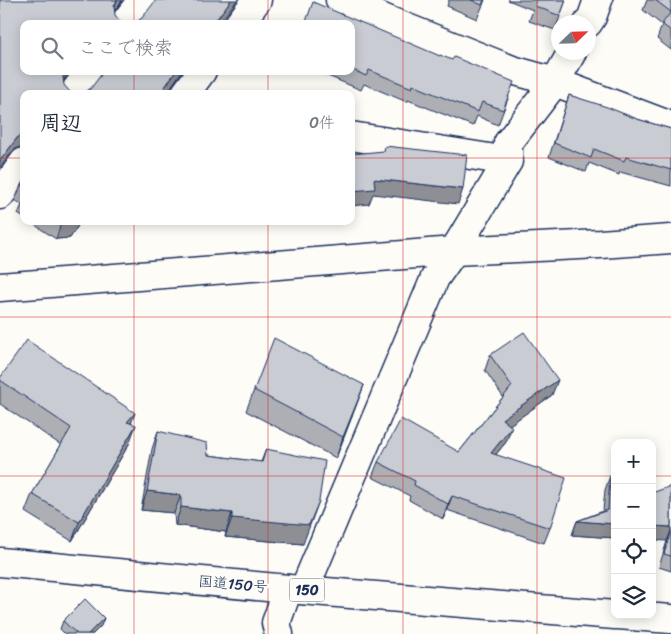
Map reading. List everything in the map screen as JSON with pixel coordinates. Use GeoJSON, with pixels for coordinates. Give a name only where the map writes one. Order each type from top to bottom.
{"type":"FeatureCollection","features":[{"type":"Feature","properties":{"kind":"main road"},"geometry":{"type":"LineString","coordinates":[[127,20],[142,0]]}},
{"type":"Feature","properties":{"kind":"main road"},"geometry":{"type":"LineString","coordinates":[[241,20],[257,0]]}},
{"type":"Feature","properties":{"kind":"main road"},"geometry":{"type":"LineString","coordinates":[[340,0],[512,70],[555,82],[671,126]]}},
{"type":"Feature","properties":{"kind":"main road"},"geometry":{"type":"LineString","coordinates":[[593,15],[598,0]]}},
{"type":"Feature","properties":{"kind":"main road"},"geometry":{"type":"LineString","coordinates":[[279,634],[276,623],[296,590],[435,278],[454,251],[508,161],[508,143],[555,82],[567,60]]}},
{"type":"Feature","properties":{"kind":"main road"},"geometry":{"type":"LineString","coordinates":[[77,90],[87,75]]}},
{"type":"Feature","properties":{"kind":"main road"},"geometry":{"type":"LineString","coordinates":[[188,90],[199,75]]}},
{"type":"Feature","properties":{"kind":"main road"},"geometry":{"type":"LineString","coordinates":[[355,137],[508,161]]}},
{"type":"Feature","properties":{"kind":"main road"},"geometry":{"type":"LineString","coordinates":[[0,195],[20,168]]}},
{"type":"Feature","properties":{"kind":"main road"},"geometry":{"type":"LineString","coordinates":[[0,288],[454,251],[671,239]]}},
{"type":"Feature","properties":{"kind":"main road","name":"国道150号"},"geometry":{"type":"LineString","coordinates":[[0,562],[296,590],[611,615]]}},
{"type":"Feature","properties":{"kind":"main road"},"geometry":{"type":"LineString","coordinates":[[656,618],[671,619]]}},
{"type":"Feature","properties":{"kind":"building"},"geometry":{"type":"Polygon","coordinates":[[[0,0],[117,0],[114,6],[115,15],[119,20],[20,20],[20,75],[64,75],[64,85],[68,90],[20,90],[20,136],[0,161],[0,0]]]}},
{"type":"Feature","properties":{"kind":"building"},"geometry":{"type":"Polygon","coordinates":[[[156,0],[231,0],[216,20],[139,20],[156,0]]]}},
{"type":"Feature","properties":{"kind":"building"},"geometry":{"type":"Polygon","coordinates":[[[471,0],[484,0],[482,5],[471,0]]]}},
{"type":"Feature","properties":{"kind":"building"},"geometry":{"type":"Polygon","coordinates":[[[537,0],[566,0],[560,15],[535,6],[537,0]]]}},
{"type":"Feature","properties":{"kind":"building"},"geometry":{"type":"Polygon","coordinates":[[[655,0],[671,0],[671,12],[655,0]]]}},
{"type":"Feature","properties":{"kind":"building"},"geometry":{"type":"Polygon","coordinates":[[[313,2],[440,56],[452,60],[454,57],[514,82],[503,110],[482,102],[478,112],[413,85],[412,88],[369,70],[366,76],[355,71],[355,20],[306,20],[313,2]]]}},
{"type":"Feature","properties":{"kind":"building"},"geometry":{"type":"Polygon","coordinates":[[[671,12],[671,31],[662,24],[671,12]]]}},
{"type":"Feature","properties":{"kind":"building"},"geometry":{"type":"Polygon","coordinates":[[[101,75],[173,75],[163,90],[88,90],[101,75]]]}},
{"type":"Feature","properties":{"kind":"building"},"geometry":{"type":"Polygon","coordinates":[[[569,95],[671,129],[671,170],[626,157],[624,161],[594,149],[591,158],[554,143],[569,95]]]}},
{"type":"Feature","properties":{"kind":"building"},"geometry":{"type":"Polygon","coordinates":[[[385,146],[467,155],[463,189],[374,179],[375,189],[355,191],[355,154],[384,151],[385,146]]]}},
{"type":"Feature","properties":{"kind":"building"},"geometry":{"type":"Polygon","coordinates":[[[524,332],[558,380],[502,419],[512,427],[491,453],[566,478],[550,528],[452,496],[448,504],[414,485],[415,481],[378,462],[401,419],[459,452],[512,386],[490,355],[524,332]]]}},
{"type":"Feature","properties":{"kind":"building"},"geometry":{"type":"Polygon","coordinates":[[[274,338],[364,385],[343,437],[254,390],[274,338]]]}},
{"type":"Feature","properties":{"kind":"building"},"geometry":{"type":"Polygon","coordinates":[[[27,340],[135,413],[127,422],[136,425],[79,522],[32,494],[71,428],[0,380],[27,340]]]}},
{"type":"Feature","properties":{"kind":"building"},"geometry":{"type":"Polygon","coordinates":[[[158,431],[207,443],[208,455],[262,462],[266,449],[325,461],[319,501],[309,525],[232,518],[232,513],[181,507],[181,495],[147,491],[158,431]]]}},
{"type":"Feature","properties":{"kind":"building"},"geometry":{"type":"Polygon","coordinates":[[[610,476],[611,524],[577,521],[608,510],[610,476]]]}},
{"type":"Feature","properties":{"kind":"building"},"geometry":{"type":"Polygon","coordinates":[[[671,486],[671,527],[656,526],[656,492],[671,486]]]}},
{"type":"Feature","properties":{"kind":"building"},"geometry":{"type":"Polygon","coordinates":[[[671,531],[671,556],[664,554],[671,531]]]}},
{"type":"Feature","properties":{"kind":"building"},"geometry":{"type":"Polygon","coordinates":[[[85,599],[104,618],[88,634],[77,634],[63,621],[85,599]]]}}]}
